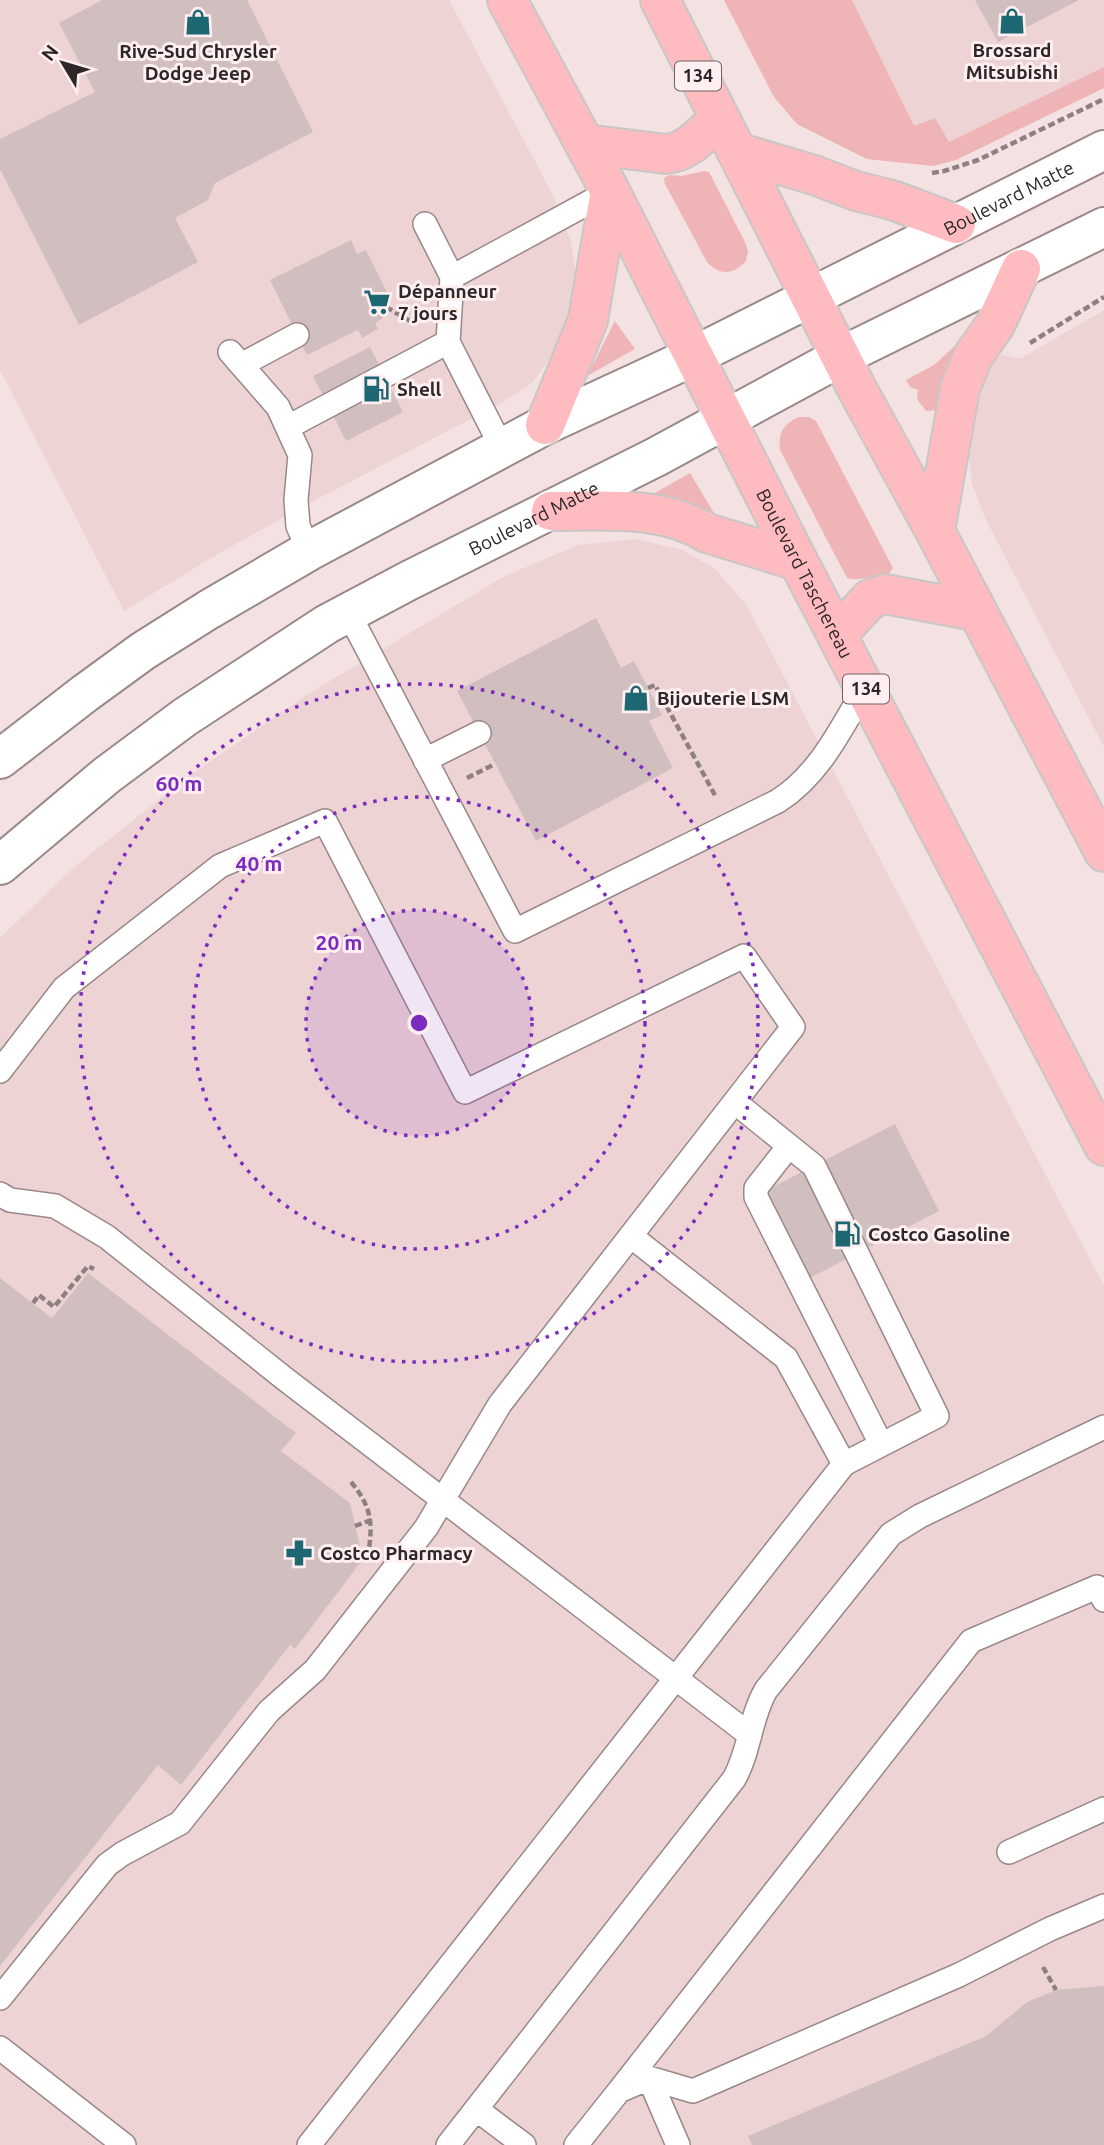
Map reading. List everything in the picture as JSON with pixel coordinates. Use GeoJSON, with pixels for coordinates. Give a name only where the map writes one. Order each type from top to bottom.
{"type":"FeatureCollection","features":[{"type":"Feature","properties":{"kind":"main road","name":"Boulevard Taschereau"},"geometry":{"type":"LineString","coordinates":[[507,0],[610,191],[798,561],[1104,1146]]}},
{"type":"Feature","properties":{"kind":"main road","name":"134"},"geometry":{"type":"LineString","coordinates":[[660,0],[856,387],[1104,852]]}},
{"type":"Feature","properties":{"kind":"main road"},"geometry":{"type":"LineString","coordinates":[[585,144],[675,153],[684,150],[720,118]]}},
{"type":"Feature","properties":{"kind":"main road","name":"Boulevard Matte"},"geometry":{"type":"LineString","coordinates":[[0,759],[143,651],[309,551],[545,425],[694,356],[1104,150]]}},
{"type":"Feature","properties":{"kind":"main road"},"geometry":{"type":"LineString","coordinates":[[737,152],[892,200],[956,225]]}},
{"type":"Feature","properties":{"kind":"main road"},"geometry":{"type":"LineString","coordinates":[[545,425],[588,320],[610,191]]}},
{"type":"Feature","properties":{"kind":"main road","name":"Boulevard Matte"},"geometry":{"type":"LineString","coordinates":[[0,865],[88,791],[185,717],[348,612],[656,457],[842,356],[1104,227]]}},
{"type":"Feature","properties":{"kind":"main road"},"geometry":{"type":"LineString","coordinates":[[935,531],[960,388],[973,356],[995,325],[1021,269]]}},
{"type":"Feature","properties":{"kind":"main road"},"geometry":{"type":"LineString","coordinates":[[551,511],[632,511],[655,514],[798,561]]}},
{"type":"Feature","properties":{"kind":"main road"},"geometry":{"type":"LineString","coordinates":[[837,635],[876,596],[894,595],[976,611]]}},
{"type":"Feature","properties":{"kind":"lane"},"geometry":{"type":"LineString","coordinates":[[452,277],[610,191]]}},
{"type":"Feature","properties":{"kind":"lane"},"geometry":{"type":"LineString","coordinates":[[425,224],[452,277],[448,342],[502,448]]}},
{"type":"Feature","properties":{"kind":"lane"},"geometry":{"type":"LineString","coordinates":[[297,335],[236,358],[278,407],[300,455],[296,500],[298,526],[309,551]]}},
{"type":"Feature","properties":{"kind":"lane"},"geometry":{"type":"LineString","coordinates":[[288,427],[448,342]]}},
{"type":"Feature","properties":{"kind":"lane"},"geometry":{"type":"LineString","coordinates":[[348,612],[515,931],[794,791],[830,746],[865,688]]}},
{"type":"Feature","properties":{"kind":"lane"},"geometry":{"type":"LineString","coordinates":[[425,760],[479,733]]}},
{"type":"Feature","properties":{"kind":"lane"},"geometry":{"type":"LineString","coordinates":[[0,1071],[64,988],[220,866],[325,821],[465,1092],[744,956],[793,1027],[500,1405],[445,1500],[315,1670],[269,1711],[180,1823],[107,1865],[0,1998]]}},
{"type":"Feature","properties":{"kind":"lane"},"geometry":{"type":"LineString","coordinates":[[309,2145],[844,1464],[937,1416],[814,1166],[736,1103]]}},
{"type":"Feature","properties":{"kind":"lane"},"geometry":{"type":"LineString","coordinates":[[789,1146],[756,1188],[756,1198],[881,1444]]}},
{"type":"Feature","properties":{"kind":"lane"},"geometry":{"type":"LineString","coordinates":[[0,1194],[10,1200],[55,1206],[107,1237],[285,1379],[750,1735]]}},
{"type":"Feature","properties":{"kind":"lane"},"geometry":{"type":"LineString","coordinates":[[632,1237],[786,1358],[844,1464]]}},
{"type":"Feature","properties":{"kind":"lane"},"geometry":{"type":"LineString","coordinates":[[448,2145],[734,1779],[741,1767],[760,1700],[766,1690],[891,1534],[920,1516],[1104,1427]]}},
{"type":"Feature","properties":{"kind":"lane"},"geometry":{"type":"LineString","coordinates":[[576,2145],[971,1641],[1097,1587],[1104,1600]]}},
{"type":"Feature","properties":{"kind":"lane"},"geometry":{"type":"LineString","coordinates":[[1009,1852],[1104,1809]]}},
{"type":"Feature","properties":{"kind":"lane"},"geometry":{"type":"LineString","coordinates":[[619,2091],[649,2078],[693,2091],[935,1986],[1050,1929],[1104,1906]]}},
{"type":"Feature","properties":{"kind":"lane"},"geometry":{"type":"LineString","coordinates":[[0,2048],[124,2145]]}},
{"type":"Feature","properties":{"kind":"lane"},"geometry":{"type":"LineString","coordinates":[[649,2078],[678,2145]]}},
{"type":"Feature","properties":{"kind":"lane"},"geometry":{"type":"LineString","coordinates":[[476,2109],[524,2145]]}},
{"type":"Feature","properties":{"kind":"path"},"geometry":{"type":"LineString","coordinates":[[927,173],[944,171],[978,160],[1104,99]]}},
{"type":"Feature","properties":{"kind":"path"},"geometry":{"type":"LineString","coordinates":[[1021,348],[1104,297]]}},
{"type":"Feature","properties":{"kind":"path"},"geometry":{"type":"LineString","coordinates":[[648,688],[655,685],[703,772]]}},
{"type":"Feature","properties":{"kind":"path"},"geometry":{"type":"LineString","coordinates":[[477,773],[495,764]]}},
{"type":"Feature","properties":{"kind":"path"},"geometry":{"type":"LineString","coordinates":[[33,1303],[39,1295],[54,1307],[88,1266],[95,1270]]}},
{"type":"Feature","properties":{"kind":"path"},"geometry":{"type":"LineString","coordinates":[[351,1482],[365,1499],[371,1520],[369,1552]]}},
{"type":"Feature","properties":{"kind":"path"},"geometry":{"type":"LineString","coordinates":[[355,1526],[371,1520]]}},
{"type":"Feature","properties":{"kind":"shaded area"},"geometry":{"type":"Polygon","coordinates":[[[0,0],[449,0],[553,195],[570,238],[576,273],[575,296],[558,348],[532,383],[501,403],[308,504],[223,551],[124,611],[0,370],[0,0]]]}},
{"type":"Feature","properties":{"kind":"shaded area"},"geometry":{"type":"Polygon","coordinates":[[[724,0],[1104,0],[1104,88],[956,160],[933,166],[867,159],[797,124],[774,97],[724,0]]]}},
{"type":"Feature","properties":{"kind":"shaded area"},"geometry":{"type":"Polygon","coordinates":[[[724,0],[852,0],[914,126],[935,118],[949,142],[1104,67],[1104,88],[956,160],[933,166],[867,159],[797,124],[774,97],[724,0]]]}},
{"type":"Feature","properties":{"kind":"shaded area"},"geometry":{"type":"Polygon","coordinates":[[[709,172],[748,251],[746,261],[731,271],[722,272],[707,262],[665,184],[664,178],[670,175],[681,176],[709,172]]]}},
{"type":"Feature","properties":{"kind":"shaded area"},"geometry":{"type":"Polygon","coordinates":[[[1104,310],[1104,747],[986,520],[972,484],[967,438],[972,405],[995,353],[1020,359],[1104,310]]]}},
{"type":"Feature","properties":{"kind":"shaded area"},"geometry":{"type":"Polygon","coordinates":[[[615,321],[635,349],[587,376],[615,321]]]}},
{"type":"Feature","properties":{"kind":"shaded area"},"geometry":{"type":"Polygon","coordinates":[[[958,343],[963,344],[938,410],[926,411],[917,399],[918,390],[910,387],[906,380],[934,365],[958,343]]]}},
{"type":"Feature","properties":{"kind":"shaded area"},"geometry":{"type":"Polygon","coordinates":[[[799,417],[809,417],[816,421],[893,568],[887,576],[847,578],[780,450],[783,430],[799,417]]]}},
{"type":"Feature","properties":{"kind":"shaded area"},"geometry":{"type":"Polygon","coordinates":[[[690,473],[714,513],[710,517],[646,498],[690,473]]]}},
{"type":"Feature","properties":{"kind":"shaded area"},"geometry":{"type":"Polygon","coordinates":[[[635,539],[683,550],[715,569],[747,606],[1104,1286],[1104,2145],[0,2145],[0,938],[73,868],[188,777],[308,694],[503,577],[578,545],[635,539]]]}},
{"type":"Feature","properties":{"kind":"building"},"geometry":{"type":"Polygon","coordinates":[[[102,0],[247,0],[313,132],[215,183],[208,200],[175,218],[198,262],[79,325],[0,169],[0,139],[95,92],[59,23],[102,0]]]}},
{"type":"Feature","properties":{"kind":"building","name":"Brossard Mitsubishi"},"geometry":{"type":"Polygon","coordinates":[[[975,0],[1079,0],[998,42],[975,0]]]}},
{"type":"Feature","properties":{"kind":"building"},"geometry":{"type":"Polygon","coordinates":[[[351,240],[357,254],[366,250],[389,296],[382,319],[375,323],[378,329],[362,338],[358,330],[307,355],[270,280],[351,240]]]}},
{"type":"Feature","properties":{"kind":"building"},"geometry":{"type":"Polygon","coordinates":[[[370,347],[403,412],[346,441],[313,376],[370,347]]]}},
{"type":"Feature","properties":{"kind":"building"},"geometry":{"type":"Polygon","coordinates":[[[596,618],[621,668],[634,661],[662,715],[649,721],[673,768],[536,841],[457,691],[596,618]]]}},
{"type":"Feature","properties":{"kind":"building"},"geometry":{"type":"Polygon","coordinates":[[[895,1124],[939,1211],[806,1280],[761,1193],[895,1124]]]}},
{"type":"Feature","properties":{"kind":"building"},"geometry":{"type":"Polygon","coordinates":[[[88,1273],[296,1433],[281,1451],[350,1503],[363,1559],[295,1649],[290,1645],[181,1785],[158,1765],[0,1966],[0,1278],[52,1318],[88,1273]]]}},
{"type":"Feature","properties":{"kind":"building"},"geometry":{"type":"Polygon","coordinates":[[[1104,1986],[1104,2145],[752,2145],[748,2136],[986,2036],[1027,2002],[1056,1990],[1104,1986]]]}},
{"type":"Feature","properties":{"kind":"place","name":"Brossard Mitsubishi"},"geometry":{"type":"Point","coordinates":[1012,21]}},
{"type":"Feature","properties":{"kind":"place","name":"Rive-Sud Chrysler Dodge Jeep"},"geometry":{"type":"Point","coordinates":[198,22]}},
{"type":"Feature","properties":{"kind":"place","name":"Dépanneur 7 jours"},"geometry":{"type":"Point","coordinates":[377,302]}},
{"type":"Feature","properties":{"kind":"place","name":"Shell"},"geometry":{"type":"Point","coordinates":[376,389]}},
{"type":"Feature","properties":{"kind":"place","name":"Bijouterie LSM"},"geometry":{"type":"Point","coordinates":[636,698]}},
{"type":"Feature","properties":{"kind":"place","name":"Costco Gasoline"},"geometry":{"type":"Point","coordinates":[847,1234]}},
{"type":"Feature","properties":{"kind":"place","name":"Costco Pharmacy"},"geometry":{"type":"Point","coordinates":[299,1553]}}]}
